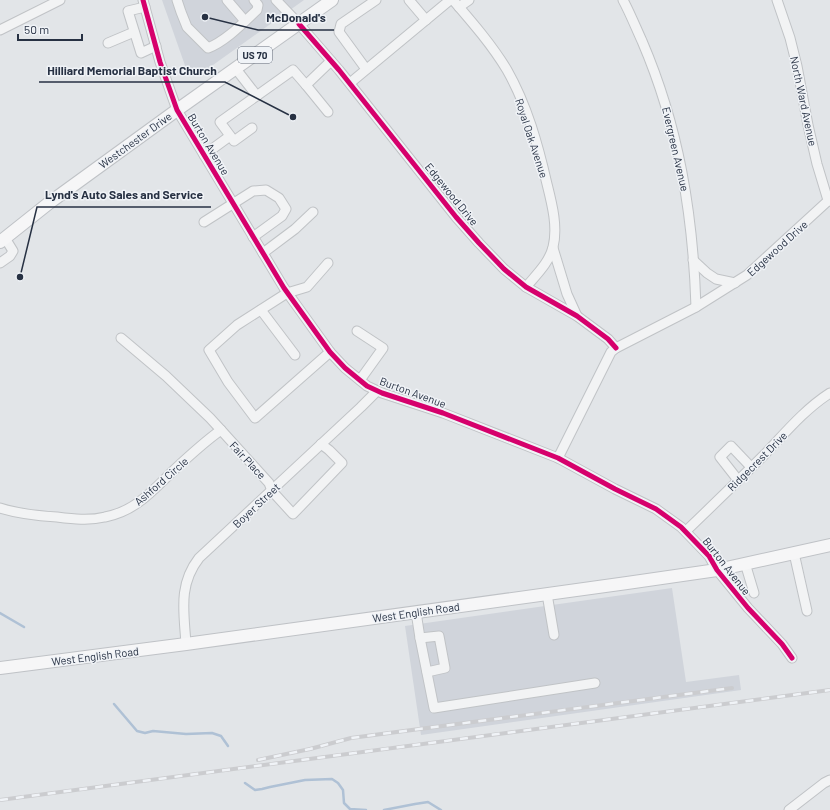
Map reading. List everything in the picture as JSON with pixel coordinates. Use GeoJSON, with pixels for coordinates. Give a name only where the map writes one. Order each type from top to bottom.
{"type":"FeatureCollection","features":[{"type":"Feature","properties":{"kind":"main road","name":"Westchester Drive"},"geometry":{"type":"LineString","coordinates":[[3,240],[49,203],[332,0]]}},
{"type":"Feature","properties":{"kind":"main road","name":"West English Road"},"geometry":{"type":"LineString","coordinates":[[0,668],[186,644],[718,570],[830,545]]}},
{"type":"Feature","properties":{"kind":"street"},"geometry":{"type":"LineString","coordinates":[[0,30],[60,0]]}},
{"type":"Feature","properties":{"kind":"street"},"geometry":{"type":"LineString","coordinates":[[177,0],[180,12],[187,27],[208,48],[214,46],[257,10],[258,5],[254,0]]}},
{"type":"Feature","properties":{"kind":"street"},"geometry":{"type":"LineString","coordinates":[[227,0],[245,21]]}},
{"type":"Feature","properties":{"kind":"street","name":"Edgewood Drive"},"geometry":{"type":"LineString","coordinates":[[276,0],[350,83],[456,217],[504,269],[526,287],[577,316],[608,339],[616,348],[696,307],[747,275],[830,200]]}},
{"type":"Feature","properties":{"kind":"street"},"geometry":{"type":"LineString","coordinates":[[366,69],[339,32],[341,24],[376,0]]}},
{"type":"Feature","properties":{"kind":"street"},"geometry":{"type":"LineString","coordinates":[[409,0],[426,20]]}},
{"type":"Feature","properties":{"kind":"street"},"geometry":{"type":"LineString","coordinates":[[350,83],[450,0]]}},
{"type":"Feature","properties":{"kind":"street"},"geometry":{"type":"LineString","coordinates":[[456,4],[469,0]]}},
{"type":"Feature","properties":{"kind":"street","name":"Evergreen Avenue"},"geometry":{"type":"LineString","coordinates":[[623,0],[660,86],[675,137],[683,172],[688,207],[696,307]]}},
{"type":"Feature","properties":{"kind":"street","name":"North Ward Avenue"},"geometry":{"type":"LineString","coordinates":[[777,0],[790,38],[797,66],[817,164],[827,197],[830,200]]}},
{"type":"Feature","properties":{"kind":"street"},"geometry":{"type":"LineString","coordinates":[[144,2],[128,11],[141,53],[156,46]]}},
{"type":"Feature","properties":{"kind":"street","name":"Burton Avenue"},"geometry":{"type":"LineString","coordinates":[[144,2],[160,62],[177,110],[287,293],[330,352],[345,368],[367,386],[377,391],[443,413],[558,458],[656,509],[686,531],[709,556],[718,570],[748,608],[782,644],[792,658]]}},
{"type":"Feature","properties":{"kind":"street","name":"Royal Oak Avenue"},"geometry":{"type":"LineString","coordinates":[[456,4],[482,34],[507,70],[526,112],[541,160],[553,209],[553,248],[547,261],[526,287]]}},
{"type":"Feature","properties":{"kind":"street"},"geometry":{"type":"LineString","coordinates":[[108,43],[134,32]]}},
{"type":"Feature","properties":{"kind":"street"},"geometry":{"type":"LineString","coordinates":[[306,85],[331,61]]}},
{"type":"Feature","properties":{"kind":"street"},"geometry":{"type":"LineString","coordinates":[[236,69],[257,96]]}},
{"type":"Feature","properties":{"kind":"street"},"geometry":{"type":"LineString","coordinates":[[252,128],[234,141],[220,122],[293,70],[328,112]]}},
{"type":"Feature","properties":{"kind":"street"},"geometry":{"type":"LineString","coordinates":[[204,155],[230,136]]}},
{"type":"Feature","properties":{"kind":"street"},"geometry":{"type":"LineString","coordinates":[[204,222],[253,191],[266,190],[279,198],[286,209],[282,216],[253,237]]}},
{"type":"Feature","properties":{"kind":"street"},"geometry":{"type":"LineString","coordinates":[[263,253],[295,229],[313,212]]}},
{"type":"Feature","properties":{"kind":"street"},"geometry":{"type":"LineString","coordinates":[[0,262],[10,256],[13,251],[3,240]]}},
{"type":"Feature","properties":{"kind":"street"},"geometry":{"type":"LineString","coordinates":[[553,248],[567,294],[577,316]]}},
{"type":"Feature","properties":{"kind":"street"},"geometry":{"type":"LineString","coordinates":[[693,260],[716,279],[735,283]]}},
{"type":"Feature","properties":{"kind":"street"},"geometry":{"type":"LineString","coordinates":[[328,263],[307,286],[287,293],[237,325],[209,350],[228,382],[255,418],[330,352]]}},
{"type":"Feature","properties":{"kind":"street"},"geometry":{"type":"LineString","coordinates":[[261,310],[295,355]]}},
{"type":"Feature","properties":{"kind":"street"},"geometry":{"type":"LineString","coordinates":[[357,331],[383,348],[360,380]]}},
{"type":"Feature","properties":{"kind":"street","name":"Fair Place"},"geometry":{"type":"LineString","coordinates":[[121,338],[166,376],[210,418],[269,483],[272,491],[293,514],[342,463],[321,444]]}},
{"type":"Feature","properties":{"kind":"street"},"geometry":{"type":"LineString","coordinates":[[558,458],[612,352],[616,348]]}},
{"type":"Feature","properties":{"kind":"street","name":"Boyer Street"},"geometry":{"type":"LineString","coordinates":[[186,644],[183,598],[187,580],[193,566],[199,558],[377,391]]}},
{"type":"Feature","properties":{"kind":"street","name":"Ridgecrest Drive"},"geometry":{"type":"LineString","coordinates":[[686,531],[752,467],[799,418],[823,397],[830,393]]}},
{"type":"Feature","properties":{"kind":"street","name":"Ashford Circle"},"geometry":{"type":"LineString","coordinates":[[0,508],[52,517],[87,520],[106,517],[121,512],[142,500],[210,438],[221,430]]}},
{"type":"Feature","properties":{"kind":"street"},"geometry":{"type":"LineString","coordinates":[[738,480],[720,457],[731,446],[752,467]]}},
{"type":"Feature","properties":{"kind":"street"},"geometry":{"type":"LineString","coordinates":[[794,552],[807,610]]}},
{"type":"Feature","properties":{"kind":"street"},"geometry":{"type":"LineString","coordinates":[[745,563],[754,593]]}},
{"type":"Feature","properties":{"kind":"street"},"geometry":{"type":"LineString","coordinates":[[547,594],[554,635]]}},
{"type":"Feature","properties":{"kind":"street"},"geometry":{"type":"LineString","coordinates":[[416,612],[434,708],[595,683]]}},
{"type":"Feature","properties":{"kind":"street"},"geometry":{"type":"LineString","coordinates":[[420,638],[439,636],[446,668],[427,672]]}},
{"type":"Feature","properties":{"kind":"street"},"geometry":{"type":"LineString","coordinates":[[789,810],[830,780]]}},
{"type":"Feature","properties":{"kind":"shaded area"},"geometry":{"type":"Polygon","coordinates":[[[162,0],[304,0],[199,75],[188,74],[162,0]]]}},
{"type":"Feature","properties":{"kind":"shaded area"},"geometry":{"type":"Polygon","coordinates":[[[672,588],[686,682],[739,675],[741,690],[421,735],[405,626],[672,588]]]}},
{"type":"Feature","properties":{"kind":"waterway"},"geometry":{"type":"LineString","coordinates":[[0,613],[24,627]]}},
{"type":"Feature","properties":{"kind":"waterway"},"geometry":{"type":"LineString","coordinates":[[114,704],[137,731],[145,733],[153,731],[186,734],[212,733],[221,736],[228,746]]}},
{"type":"Feature","properties":{"kind":"waterway"},"geometry":{"type":"LineString","coordinates":[[245,783],[255,790],[305,780],[332,779],[338,783],[343,790],[344,803],[350,809],[366,810]]}},
{"type":"Feature","properties":{"kind":"waterway"},"geometry":{"type":"LineString","coordinates":[[384,810],[428,802],[441,810]]}},
{"type":"Feature","properties":{"kind":"railway"},"geometry":{"type":"LineString","coordinates":[[258,760],[310,749],[351,738],[732,688]]}},
{"type":"Feature","properties":{"kind":"railway"},"geometry":{"type":"LineString","coordinates":[[0,800],[830,690]]}},
{"type":"Feature","properties":{"kind":"cycle path"},"geometry":{"type":"LineString","coordinates":[[143,0],[160,62],[177,110],[284,288],[330,352],[345,368],[367,386],[382,393],[443,413],[558,458],[656,509],[681,527],[709,556],[717,570],[748,608],[782,644],[792,658]]}},
{"type":"Feature","properties":{"kind":"cycle path"},"geometry":{"type":"LineString","coordinates":[[299,24],[339,70],[456,217],[504,269],[526,287],[577,316],[608,339],[616,348]]}},
{"type":"Feature","properties":{"kind":"place","name":"McDonald's"},"geometry":{"type":"Point","coordinates":[205,17]}},
{"type":"Feature","properties":{"kind":"place","name":"Hilliard Memorial Baptist Church"},"geometry":{"type":"Point","coordinates":[293,117]}},
{"type":"Feature","properties":{"kind":"place","name":"Lynd's Auto Sales and Service"},"geometry":{"type":"Point","coordinates":[20,277]}}]}
